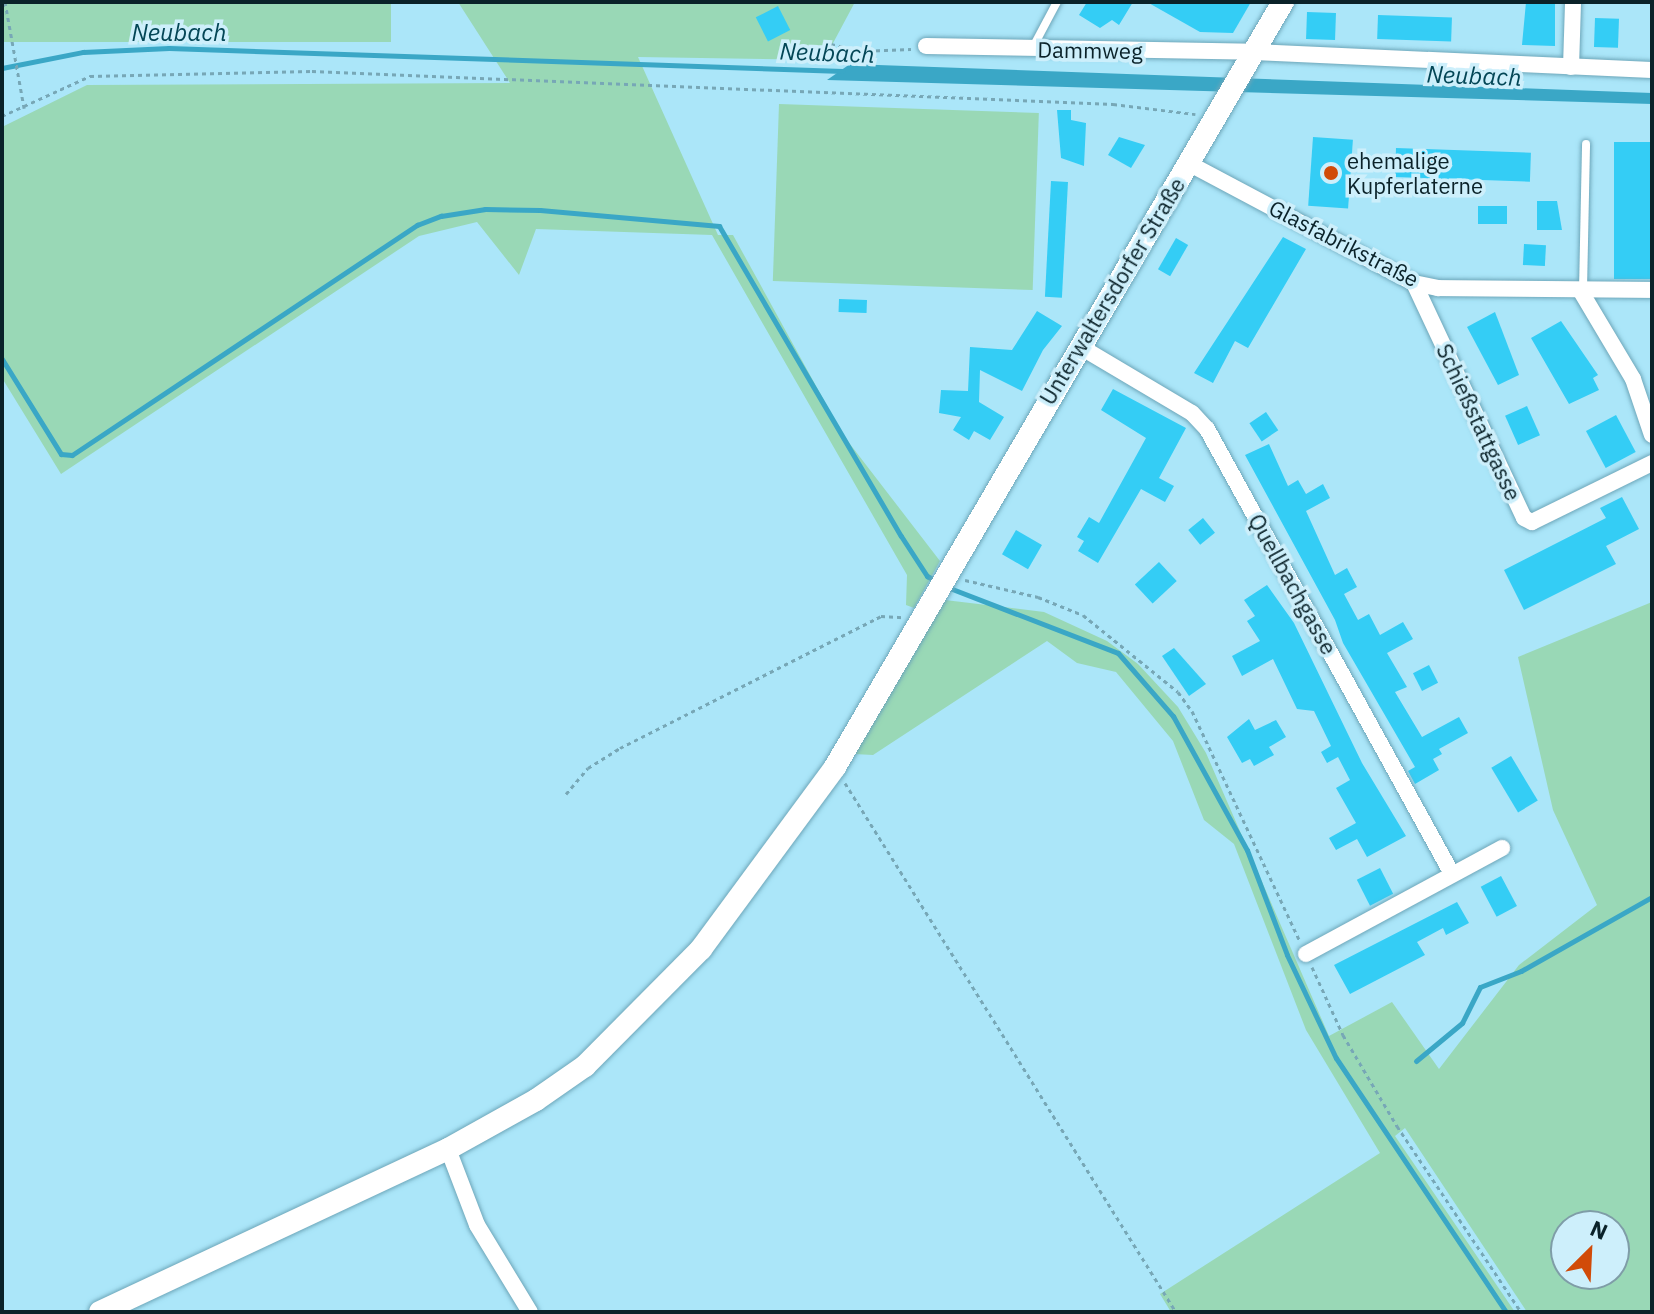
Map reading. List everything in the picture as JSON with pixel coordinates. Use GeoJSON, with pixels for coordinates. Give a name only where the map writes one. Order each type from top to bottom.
{"type":"FeatureCollection","features":[{"type":"Feature","properties":{"kind":"main road","name":"Unterwaltersdorfer Straße"},"geometry":{"type":"LineString","coordinates":[[100,1312],[448,1149],[585,1066],[646,1009],[755,882],[835,767],[1283,2]]}},
{"type":"Feature","properties":{"kind":"street"},"geometry":{"type":"LineString","coordinates":[[1571,67],[1573,2]]}},
{"type":"Feature","properties":{"kind":"street","name":"Dammweg"},"geometry":{"type":"LineString","coordinates":[[926,46],[1248,61],[1652,70]]}},
{"type":"Feature","properties":{"kind":"street","name":"Glasfabrikstraße"},"geometry":{"type":"LineString","coordinates":[[1188,163],[1414,283],[1652,290]]}},
{"type":"Feature","properties":{"kind":"street","name":"Schießstattgasse"},"geometry":{"type":"LineString","coordinates":[[1414,283],[1524,518],[1532,522],[1652,463]]}},
{"type":"Feature","properties":{"kind":"street"},"geometry":{"type":"LineString","coordinates":[[1581,290],[1633,379],[1652,435]]}},
{"type":"Feature","properties":{"kind":"street","name":"Quellbachgasse"},"geometry":{"type":"LineString","coordinates":[[1079,346],[1192,413],[1207,429],[1452,874]]}},
{"type":"Feature","properties":{"kind":"street"},"geometry":{"type":"LineString","coordinates":[[1633,379],[1652,382]]}},
{"type":"Feature","properties":{"kind":"street"},"geometry":{"type":"LineString","coordinates":[[1306,954],[1502,848]]}},
{"type":"Feature","properties":{"kind":"street"},"geometry":{"type":"LineString","coordinates":[[448,1149],[477,1225],[530,1312]]}},
{"type":"Feature","properties":{"kind":"lane"},"geometry":{"type":"LineString","coordinates":[[1033,49],[1057,2]]}},
{"type":"Feature","properties":{"kind":"lane"},"geometry":{"type":"LineString","coordinates":[[1581,290],[1586,144]]}},
{"type":"Feature","properties":{"kind":"path"},"geometry":{"type":"LineString","coordinates":[[5,2],[24,108]]}},
{"type":"Feature","properties":{"kind":"path"},"geometry":{"type":"LineString","coordinates":[[823,42],[860,51],[926,46]]}},
{"type":"Feature","properties":{"kind":"path"},"geometry":{"type":"LineString","coordinates":[[2,116],[90,76],[312,71],[1113,104],[1218,114]]}},
{"type":"Feature","properties":{"kind":"path"},"geometry":{"type":"LineString","coordinates":[[940,583],[1083,615],[1178,692],[1192,711],[1343,1035],[1381,1100],[1521,1312]]}},
{"type":"Feature","properties":{"kind":"path"},"geometry":{"type":"LineString","coordinates":[[566,794],[588,768],[620,748],[881,616],[918,622]]}},
{"type":"Feature","properties":{"kind":"path"},"geometry":{"type":"LineString","coordinates":[[835,767],[1176,1312]]}},
{"type":"Feature","properties":{"kind":"green space"},"geometry":{"type":"Polygon","coordinates":[[[2,2],[391,2],[391,42],[2,42],[2,2]]]}},
{"type":"Feature","properties":{"kind":"green space"},"geometry":{"type":"Polygon","coordinates":[[[458,2],[855,2],[824,60],[638,57],[718,235],[733,235],[843,435],[940,561],[914,608],[906,605],[907,575],[712,235],[536,229],[519,275],[477,222],[419,236],[61,474],[2,378],[2,127],[87,85],[510,83],[458,2]]]}},
{"type":"Feature","properties":{"kind":"green space"},"geometry":{"type":"Polygon","coordinates":[[[779,104],[1039,113],[1033,290],[773,281],[779,104]]]}},
{"type":"Feature","properties":{"kind":"green space"},"geometry":{"type":"Polygon","coordinates":[[[945,600],[1044,612],[1107,641],[1138,664],[1178,707],[1206,753],[1329,1036],[1392,1002],[1439,1069],[1519,965],[1597,905],[1553,810],[1518,657],[1652,602],[1652,1312],[1527,1312],[1405,1128],[1395,1136],[1515,1312],[1171,1312],[1160,1294],[1380,1153],[1306,1030],[1234,844],[1204,820],[1173,741],[1116,672],[1077,663],[1047,641],[873,755],[854,754],[945,600]]]}},
{"type":"Feature","properties":{"kind":"water"},"geometry":{"type":"Polygon","coordinates":[[[850,64],[1652,93],[1652,104],[827,80],[850,64]]]}},
{"type":"Feature","properties":{"kind":"building"},"geometry":{"type":"Polygon","coordinates":[[[1087,2],[1133,2],[1119,25],[1112,20],[1100,28],[1079,15],[1087,2]]]}},
{"type":"Feature","properties":{"kind":"building"},"geometry":{"type":"Polygon","coordinates":[[[1147,2],[1251,2],[1233,33],[1200,32],[1147,2]]]}},
{"type":"Feature","properties":{"kind":"building"},"geometry":{"type":"Polygon","coordinates":[[[1526,2],[1555,2],[1555,46],[1522,45],[1526,2]]]}},
{"type":"Feature","properties":{"kind":"building"},"geometry":{"type":"Polygon","coordinates":[[[778,6],[790,30],[768,41],[756,17],[778,6]]]}},
{"type":"Feature","properties":{"kind":"building"},"geometry":{"type":"Polygon","coordinates":[[[1307,12],[1336,13],[1335,40],[1306,39],[1307,12]]]}},
{"type":"Feature","properties":{"kind":"building"},"geometry":{"type":"Polygon","coordinates":[[[1378,15],[1452,18],[1451,42],[1377,39],[1378,15]]]}},
{"type":"Feature","properties":{"kind":"building"},"geometry":{"type":"Polygon","coordinates":[[[1595,18],[1619,19],[1618,48],[1594,47],[1595,18]]]}},
{"type":"Feature","properties":{"kind":"building"},"geometry":{"type":"Polygon","coordinates":[[[1057,110],[1071,110],[1071,120],[1086,123],[1084,166],[1061,158],[1057,110]]]}},
{"type":"Feature","properties":{"kind":"building"},"geometry":{"type":"Polygon","coordinates":[[[1119,137],[1145,145],[1131,168],[1108,155],[1119,137]]]}},
{"type":"Feature","properties":{"kind":"building","name":"ehemalige Kupferlaterne"},"geometry":{"type":"Polygon","coordinates":[[[1313,137],[1353,140],[1348,209],[1308,206],[1313,137]]]}},
{"type":"Feature","properties":{"kind":"building"},"geometry":{"type":"Polygon","coordinates":[[[1614,142],[1652,142],[1652,279],[1614,279],[1614,142]]]}},
{"type":"Feature","properties":{"kind":"building"},"geometry":{"type":"Polygon","coordinates":[[[1396,148],[1531,153],[1530,182],[1395,177],[1396,148]]]}},
{"type":"Feature","properties":{"kind":"building"},"geometry":{"type":"Polygon","coordinates":[[[1051,181],[1068,182],[1062,298],[1045,297],[1051,181]]]}},
{"type":"Feature","properties":{"kind":"building"},"geometry":{"type":"Polygon","coordinates":[[[1537,201],[1557,201],[1562,230],[1537,230],[1537,201]]]}},
{"type":"Feature","properties":{"kind":"building"},"geometry":{"type":"Polygon","coordinates":[[[1478,206],[1507,206],[1507,224],[1478,224],[1478,206]]]}},
{"type":"Feature","properties":{"kind":"building"},"geometry":{"type":"Polygon","coordinates":[[[1283,237],[1306,249],[1248,348],[1235,341],[1213,383],[1194,373],[1283,237]]]}},
{"type":"Feature","properties":{"kind":"building"},"geometry":{"type":"Polygon","coordinates":[[[1176,238],[1188,245],[1170,276],[1158,269],[1176,238]]]}},
{"type":"Feature","properties":{"kind":"building"},"geometry":{"type":"Polygon","coordinates":[[[1524,244],[1546,245],[1545,266],[1523,265],[1524,244]]]}},
{"type":"Feature","properties":{"kind":"building"},"geometry":{"type":"Polygon","coordinates":[[[839,299],[867,300],[867,313],[839,312],[839,299]]]}},
{"type":"Feature","properties":{"kind":"building"},"geometry":{"type":"Polygon","coordinates":[[[1037,311],[1062,326],[1043,350],[1022,391],[980,370],[979,402],[1004,417],[990,440],[974,431],[969,440],[953,430],[961,417],[939,413],[941,390],[968,391],[970,347],[1012,350],[1037,311]]]}},
{"type":"Feature","properties":{"kind":"building"},"geometry":{"type":"Polygon","coordinates":[[[1495,312],[1519,375],[1498,385],[1467,327],[1495,312]]]}},
{"type":"Feature","properties":{"kind":"building"},"geometry":{"type":"Polygon","coordinates":[[[1561,321],[1598,375],[1593,378],[1599,390],[1569,404],[1531,338],[1561,321]]]}},
{"type":"Feature","properties":{"kind":"building"},"geometry":{"type":"Polygon","coordinates":[[[1113,389],[1186,428],[1159,478],[1174,486],[1165,502],[1141,489],[1098,563],[1078,551],[1084,541],[1077,537],[1089,517],[1099,523],[1146,438],[1101,410],[1113,389]]]}},
{"type":"Feature","properties":{"kind":"building"},"geometry":{"type":"Polygon","coordinates":[[[1527,406],[1540,435],[1518,445],[1505,416],[1527,406]]]}},
{"type":"Feature","properties":{"kind":"building"},"geometry":{"type":"Polygon","coordinates":[[[1266,412],[1278,430],[1262,441],[1249,423],[1266,412]]]}},
{"type":"Feature","properties":{"kind":"building"},"geometry":{"type":"Polygon","coordinates":[[[1616,415],[1636,452],[1606,468],[1586,431],[1616,415]]]}},
{"type":"Feature","properties":{"kind":"building"},"geometry":{"type":"Polygon","coordinates":[[[1269,444],[1288,486],[1298,480],[1306,494],[1323,484],[1330,498],[1306,511],[1335,575],[1347,568],[1357,587],[1344,594],[1358,620],[1369,614],[1380,635],[1403,622],[1413,639],[1387,653],[1407,687],[1395,692],[1422,737],[1459,717],[1468,733],[1439,749],[1442,754],[1433,759],[1439,770],[1415,784],[1408,771],[1415,767],[1343,643],[1335,620],[1245,455],[1269,444]]]}},
{"type":"Feature","properties":{"kind":"building"},"geometry":{"type":"Polygon","coordinates":[[[1622,497],[1639,529],[1606,546],[1616,564],[1524,610],[1504,570],[1606,518],[1600,508],[1622,497]]]}},
{"type":"Feature","properties":{"kind":"building"},"geometry":{"type":"Polygon","coordinates":[[[1203,518],[1215,533],[1200,545],[1188,530],[1203,518]]]}},
{"type":"Feature","properties":{"kind":"building"},"geometry":{"type":"Polygon","coordinates":[[[1016,530],[1042,545],[1028,569],[1002,554],[1016,530]]]}},
{"type":"Feature","properties":{"kind":"building"},"geometry":{"type":"Polygon","coordinates":[[[1159,562],[1177,581],[1153,604],[1135,585],[1159,562]]]}},
{"type":"Feature","properties":{"kind":"building"},"geometry":{"type":"Polygon","coordinates":[[[1267,585],[1294,623],[1362,763],[1406,836],[1367,857],[1357,839],[1336,850],[1329,838],[1356,823],[1336,788],[1350,780],[1338,757],[1327,763],[1321,752],[1331,746],[1314,711],[1297,709],[1273,659],[1242,676],[1232,656],[1260,641],[1247,621],[1255,616],[1244,600],[1267,585]]]}},
{"type":"Feature","properties":{"kind":"building"},"geometry":{"type":"Polygon","coordinates":[[[1174,648],[1206,684],[1189,696],[1162,656],[1174,648]]]}},
{"type":"Feature","properties":{"kind":"building"},"geometry":{"type":"Polygon","coordinates":[[[1429,665],[1438,683],[1422,691],[1413,673],[1429,665]]]}},
{"type":"Feature","properties":{"kind":"building"},"geometry":{"type":"Polygon","coordinates":[[[1249,719],[1255,730],[1276,720],[1286,737],[1269,747],[1274,755],[1254,766],[1250,759],[1242,763],[1227,737],[1249,719]]]}},
{"type":"Feature","properties":{"kind":"building"},"geometry":{"type":"Polygon","coordinates":[[[1511,756],[1538,801],[1518,812],[1491,768],[1511,756]]]}},
{"type":"Feature","properties":{"kind":"building"},"geometry":{"type":"Polygon","coordinates":[[[1380,868],[1393,894],[1370,906],[1357,880],[1380,868]]]}},
{"type":"Feature","properties":{"kind":"building"},"geometry":{"type":"Polygon","coordinates":[[[1501,876],[1517,906],[1497,917],[1481,887],[1501,876]]]}},
{"type":"Feature","properties":{"kind":"building"},"geometry":{"type":"Polygon","coordinates":[[[1457,902],[1469,923],[1446,935],[1443,928],[1417,942],[1425,955],[1350,994],[1334,965],[1457,902]]]}},
{"type":"Feature","properties":{"kind":"waterway","name":"Neubach"},"geometry":{"type":"LineString","coordinates":[[2,68],[83,52],[169,48],[843,71]]}},
{"type":"Feature","properties":{"kind":"waterway"},"geometry":{"type":"LineString","coordinates":[[2,359],[61,454],[72,455],[417,225],[441,216],[485,209],[540,210],[719,226],[901,536],[927,576],[938,582]]}},
{"type":"Feature","properties":{"kind":"waterway"},"geometry":{"type":"LineString","coordinates":[[947,587],[1118,653],[1173,716],[1247,850],[1287,955],[1336,1058],[1506,1312]]}},
{"type":"Feature","properties":{"kind":"waterway"},"geometry":{"type":"LineString","coordinates":[[1416,1061],[1462,1023],[1480,987],[1521,971],[1652,897]]}},
{"type":"Feature","properties":{"kind":"place","name":"ehemalige Kupferlaterne"},"geometry":{"type":"Point","coordinates":[1331,173]}}]}
